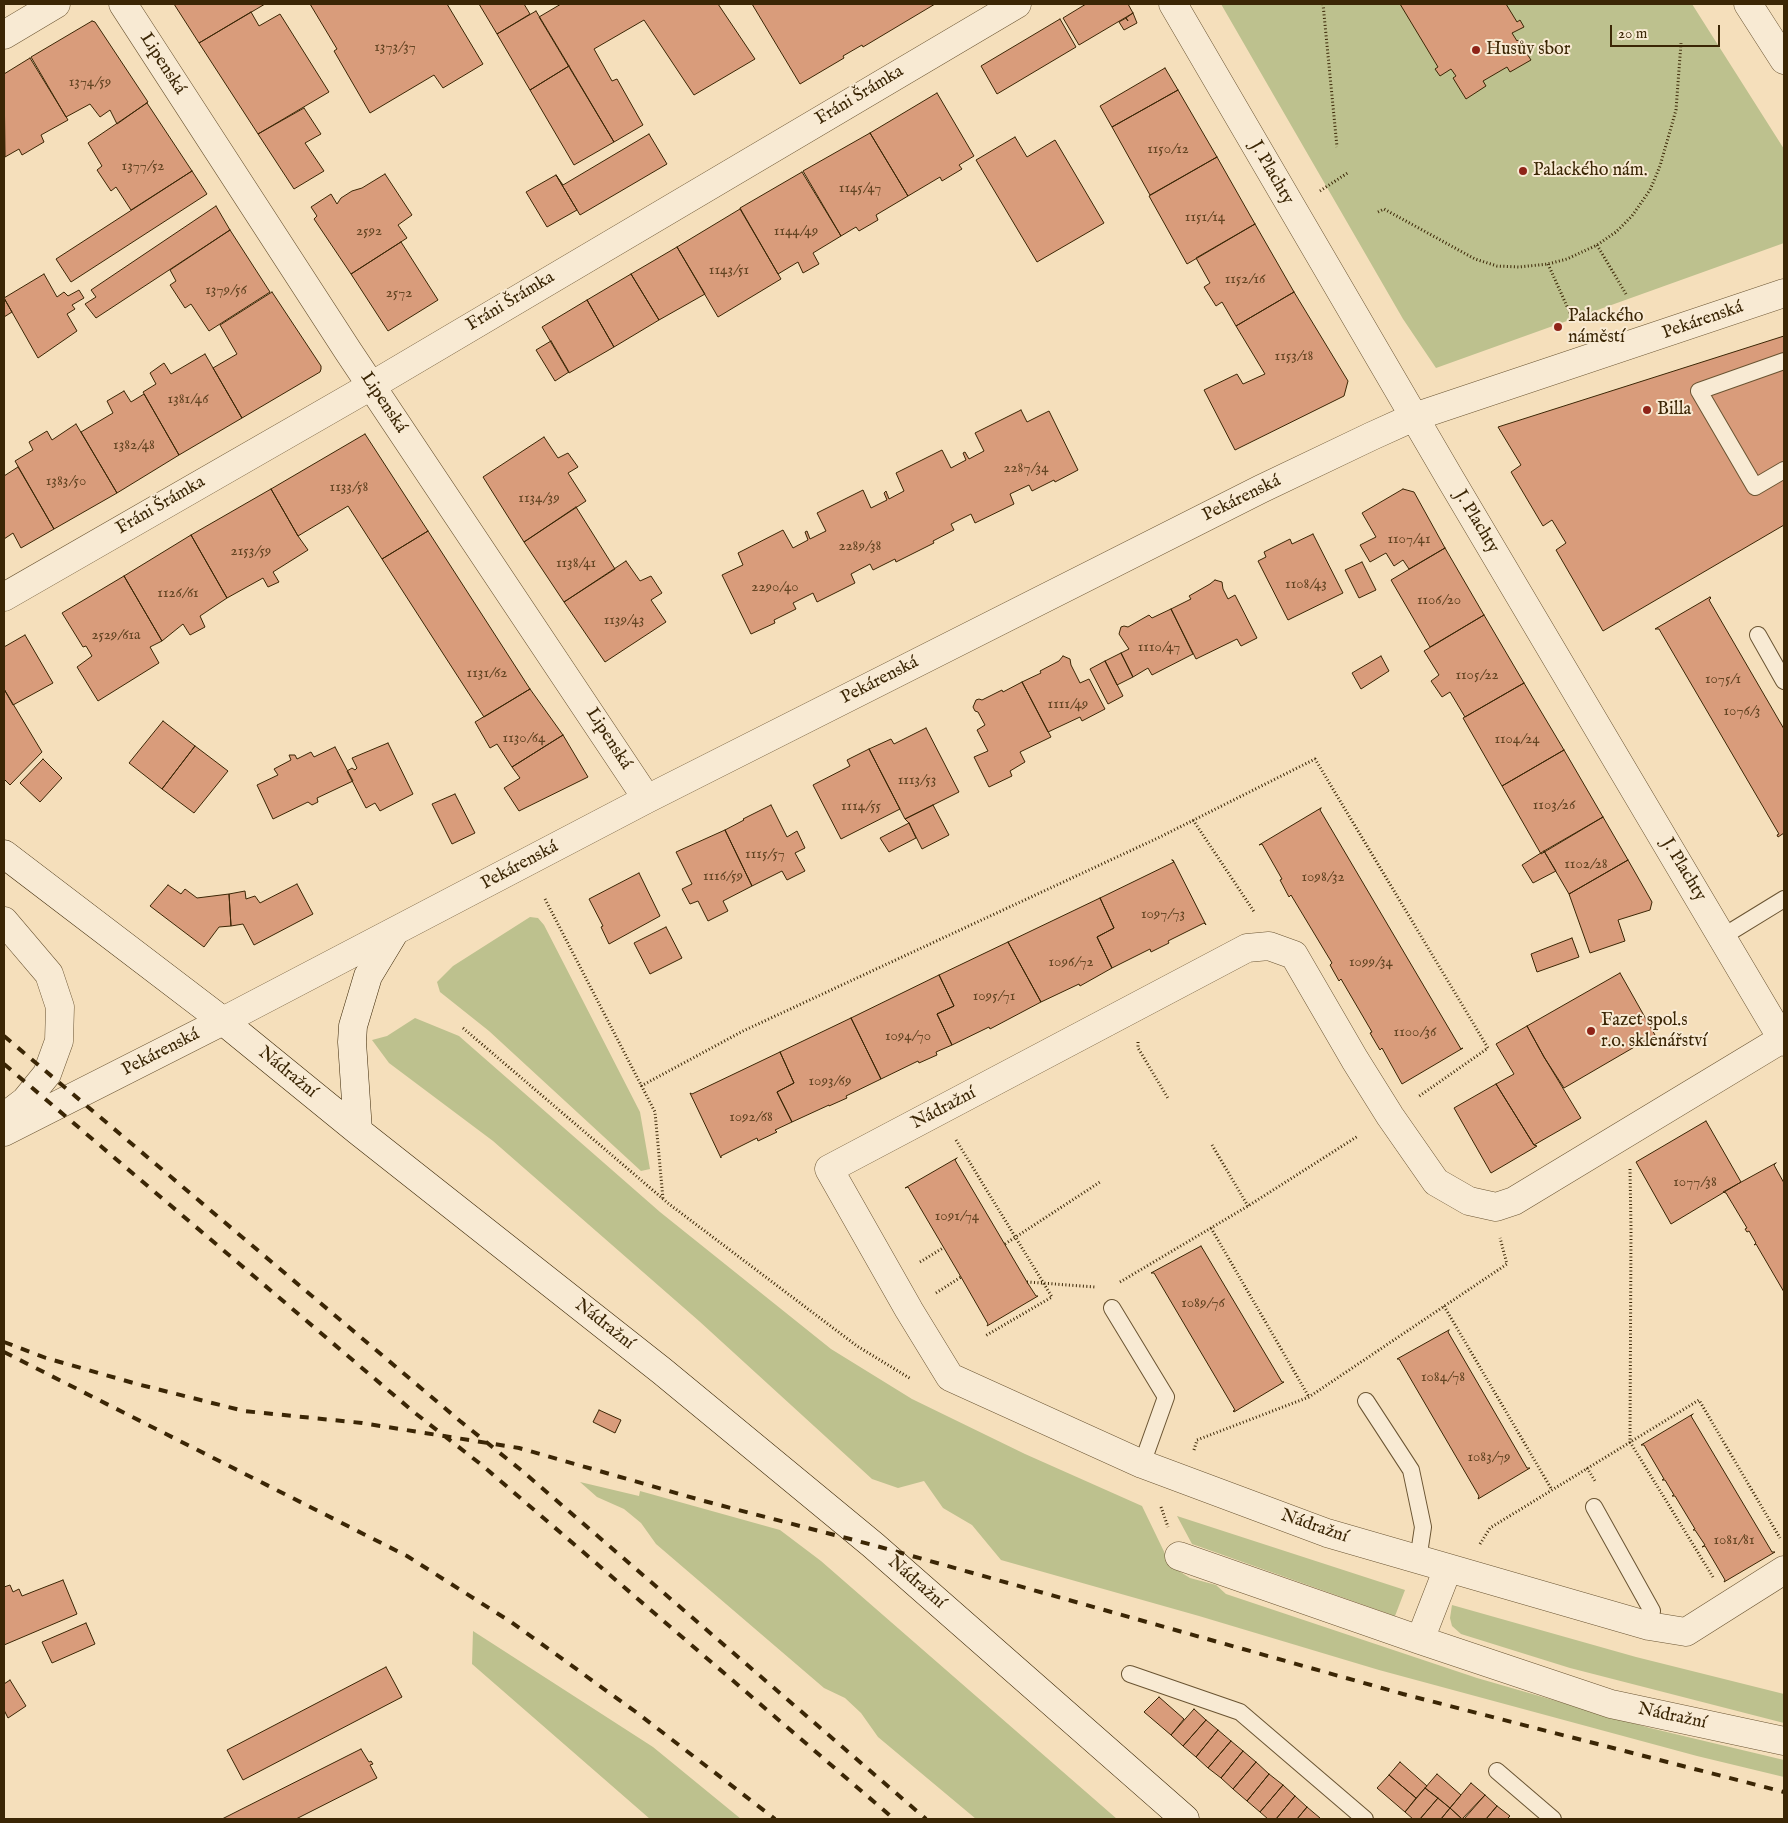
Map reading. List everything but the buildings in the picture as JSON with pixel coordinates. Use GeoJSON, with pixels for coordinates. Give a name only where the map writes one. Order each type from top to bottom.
{"type":"FeatureCollection","features":[{"type":"Feature","properties":{"kind":"street"},"geometry":{"type":"LineString","coordinates":[[4,35],[56,4]]}},
{"type":"Feature","properties":{"kind":"street","name":"Lipenská"},"geometry":{"type":"LineString","coordinates":[[123,4],[372,386],[647,799]]}},
{"type":"Feature","properties":{"kind":"street","name":"Fráni Šrámka"},"geometry":{"type":"LineString","coordinates":[[4,597],[372,386],[1017,4]]}},
{"type":"Feature","properties":{"kind":"street","name":"J. Plachty"},"geometry":{"type":"LineString","coordinates":[[1173,4],[1414,417],[1783,1040],[1514,1201],[1496,1207],[1469,1201],[1436,1182],[1390,1116],[1294,955],[1269,946]]}},
{"type":"Feature","properties":{"kind":"street"},"geometry":{"type":"LineString","coordinates":[[1748,4],[1784,60]]}},
{"type":"Feature","properties":{"kind":"street","name":"Pekárenská"},"geometry":{"type":"LineString","coordinates":[[4,1132],[394,933],[647,799],[1261,489],[1414,417],[1784,293]]}},
{"type":"Feature","properties":{"kind":"street","name":"Nádražní"},"geometry":{"type":"LineString","coordinates":[[4,854],[223,1021],[358,1131],[662,1371],[866,1539],[1185,1819]]}},
{"type":"Feature","properties":{"kind":"street"},"geometry":{"type":"LineString","coordinates":[[4,921],[49,974],[60,1007],[59,1041],[47,1074],[25,1101],[4,1117]]}},
{"type":"Feature","properties":{"kind":"street"},"geometry":{"type":"LineString","coordinates":[[358,1131],[352,1042],[353,1026],[368,976],[394,933]]}},
{"type":"Feature","properties":{"kind":"street","name":"Nádražní"},"geometry":{"type":"LineString","coordinates":[[1269,946],[1247,948],[829,1169],[909,1310],[950,1377],[1142,1464],[1327,1533],[1649,1626],[1686,1632],[1784,1570]]}},
{"type":"Feature","properties":{"kind":"street","name":"Nádražní"},"geometry":{"type":"LineString","coordinates":[[1179,1556],[1611,1704],[1784,1741]]}},
{"type":"Feature","properties":{"kind":"street"},"geometry":{"type":"LineString","coordinates":[[1420,1640],[1448,1568]]}},
{"type":"Feature","properties":{"kind":"lane"},"geometry":{"type":"LineString","coordinates":[[1784,361],[1699,391],[1755,487],[1784,470]]}},
{"type":"Feature","properties":{"kind":"lane"},"geometry":{"type":"LineString","coordinates":[[1758,635],[1784,681]]}},
{"type":"Feature","properties":{"kind":"lane"},"geometry":{"type":"LineString","coordinates":[[1722,938],[1784,899]]}},
{"type":"Feature","properties":{"kind":"lane"},"geometry":{"type":"LineString","coordinates":[[1112,1308],[1166,1397],[1142,1464]]}},
{"type":"Feature","properties":{"kind":"lane"},"geometry":{"type":"LineString","coordinates":[[1366,1401],[1410,1470],[1423,1527],[1418,1560]]}},
{"type":"Feature","properties":{"kind":"lane"},"geometry":{"type":"LineString","coordinates":[[1594,1507],[1652,1611],[1649,1626]]}},
{"type":"Feature","properties":{"kind":"lane"},"geometry":{"type":"LineString","coordinates":[[1130,1674],[1240,1712],[1364,1819]]}},
{"type":"Feature","properties":{"kind":"lane"},"geometry":{"type":"LineString","coordinates":[[1497,1771],[1553,1819]]}},
{"type":"Feature","properties":{"kind":"path"},"geometry":{"type":"LineString","coordinates":[[1324,4],[1337,147]]}},
{"type":"Feature","properties":{"kind":"path"},"geometry":{"type":"LineString","coordinates":[[1378,212],[1384,209],[1475,259],[1497,266],[1519,267],[1548,264],[1567,259],[1597,245],[1616,232],[1632,216],[1650,190],[1660,166],[1676,110],[1681,42]]}},
{"type":"Feature","properties":{"kind":"path"},"geometry":{"type":"LineString","coordinates":[[1597,245],[1626,294]]}},
{"type":"Feature","properties":{"kind":"path"},"geometry":{"type":"LineString","coordinates":[[1548,264],[1570,313]]}},
{"type":"Feature","properties":{"kind":"path"},"geometry":{"type":"LineString","coordinates":[[641,1086],[743,1031],[1160,837],[1315,759],[1488,1048],[1414,1100]]}},
{"type":"Feature","properties":{"kind":"path"},"geometry":{"type":"LineString","coordinates":[[1193,820],[1256,916]]}},
{"type":"Feature","properties":{"kind":"path"},"geometry":{"type":"LineString","coordinates":[[545,899],[655,1112],[664,1199]]}},
{"type":"Feature","properties":{"kind":"path"},"geometry":{"type":"LineString","coordinates":[[463,1028],[664,1199],[857,1346]]}},
{"type":"Feature","properties":{"kind":"path"},"geometry":{"type":"LineString","coordinates":[[1138,1034],[1138,1048],[1169,1100]]}},
{"type":"Feature","properties":{"kind":"path"},"geometry":{"type":"LineString","coordinates":[[1117,1284],[1248,1206],[1358,1136]]}},
{"type":"Feature","properties":{"kind":"path"},"geometry":{"type":"LineString","coordinates":[[956,1139],[1052,1297],[985,1336]]}},
{"type":"Feature","properties":{"kind":"path"},"geometry":{"type":"LineString","coordinates":[[1212,1146],[1248,1206]]}},
{"type":"Feature","properties":{"kind":"path"},"geometry":{"type":"LineString","coordinates":[[1630,1160],[1630,1442],[1715,1580]]}},
{"type":"Feature","properties":{"kind":"path"},"geometry":{"type":"LineString","coordinates":[[1005,1244],[1100,1182]]}},
{"type":"Feature","properties":{"kind":"path"},"geometry":{"type":"LineString","coordinates":[[1211,1228],[1310,1397]]}},
{"type":"Feature","properties":{"kind":"path"},"geometry":{"type":"LineString","coordinates":[[1183,1480],[1197,1440],[1310,1397],[1507,1264],[1498,1233]]}},
{"type":"Feature","properties":{"kind":"path"},"geometry":{"type":"LineString","coordinates":[[1027,1282],[1100,1288]]}},
{"type":"Feature","properties":{"kind":"path"},"geometry":{"type":"LineString","coordinates":[[1444,1306],[1552,1490]]}},
{"type":"Feature","properties":{"kind":"path"},"geometry":{"type":"LineString","coordinates":[[1475,1550],[1490,1528],[1699,1400],[1784,1545]]}},
{"type":"Feature","properties":{"kind":"green space","name":"Palackého nám."},"geometry":{"type":"Polygon","coordinates":[[[1221,4],[1692,4],[1784,149],[1784,243],[1436,368],[1403,319],[1221,4]]]}},
{"type":"Feature","properties":{"kind":"green space"},"geometry":{"type":"Polygon","coordinates":[[[530,917],[538,918],[544,925],[640,1112],[650,1169],[641,1171],[489,1031],[440,992],[437,982],[453,966],[530,917]]]}},
{"type":"Feature","properties":{"kind":"green space"},"geometry":{"type":"Polygon","coordinates":[[[415,1018],[459,1036],[660,1212],[831,1349],[912,1399],[1025,1454],[1142,1506],[1171,1566],[1190,1578],[1216,1585],[1226,1594],[1477,1678],[1650,1728],[1784,1760],[1784,1777],[1697,1756],[1379,1670],[1199,1616],[1001,1560],[972,1525],[943,1508],[924,1481],[898,1488],[872,1479],[699,1321],[493,1141],[389,1063],[372,1040],[387,1036],[415,1018]]]}},
{"type":"Feature","properties":{"kind":"green space"},"geometry":{"type":"Polygon","coordinates":[[[580,1482],[639,1496],[640,1491],[780,1530],[821,1561],[1117,1819],[976,1819],[878,1737],[861,1713],[845,1698],[824,1688],[656,1544],[641,1523],[624,1509],[597,1497],[580,1482]]]}},
{"type":"Feature","properties":{"kind":"green space"},"geometry":{"type":"Polygon","coordinates":[[[1177,1516],[1405,1590],[1395,1616],[1192,1544],[1177,1516]]]}},
{"type":"Feature","properties":{"kind":"green space"},"geometry":{"type":"Polygon","coordinates":[[[1452,1605],[1636,1657],[1784,1694],[1784,1723],[1570,1668],[1461,1634],[1452,1626],[1450,1618],[1452,1605]]]}},
{"type":"Feature","properties":{"kind":"green space"},"geometry":{"type":"Polygon","coordinates":[[[473,1631],[653,1747],[741,1819],[650,1819],[472,1664],[473,1631]]]}},
{"type":"Feature","properties":{"kind":"railway"},"geometry":{"type":"LineString","coordinates":[[4,1036],[460,1421],[521,1470],[926,1819]]}},
{"type":"Feature","properties":{"kind":"railway"},"geometry":{"type":"LineString","coordinates":[[4,1064],[415,1413],[483,1466],[894,1819]]}},
{"type":"Feature","properties":{"kind":"railway"},"geometry":{"type":"LineString","coordinates":[[4,1342],[46,1358],[137,1384],[244,1411],[362,1423],[519,1448],[1403,1694],[1784,1792]]}},
{"type":"Feature","properties":{"kind":"railway"},"geometry":{"type":"LineString","coordinates":[[4,1352],[407,1556],[511,1622],[636,1712],[775,1819]]}},
{"type":"Feature","properties":{"kind":"place","name":"Husův sbor"},"geometry":{"type":"Point","coordinates":[1476,50]}},
{"type":"Feature","properties":{"kind":"place","name":"Palackého nám."},"geometry":{"type":"Point","coordinates":[1523,171]}},
{"type":"Feature","properties":{"kind":"place","name":"Palackého náměstí"},"geometry":{"type":"Point","coordinates":[1558,327]}},
{"type":"Feature","properties":{"kind":"place","name":"Billa"},"geometry":{"type":"Point","coordinates":[1647,410]}},
{"type":"Feature","properties":{"kind":"place","name":"Fazet spol.s r.o. sklenářství"},"geometry":{"type":"Point","coordinates":[1591,1031]}}]}
